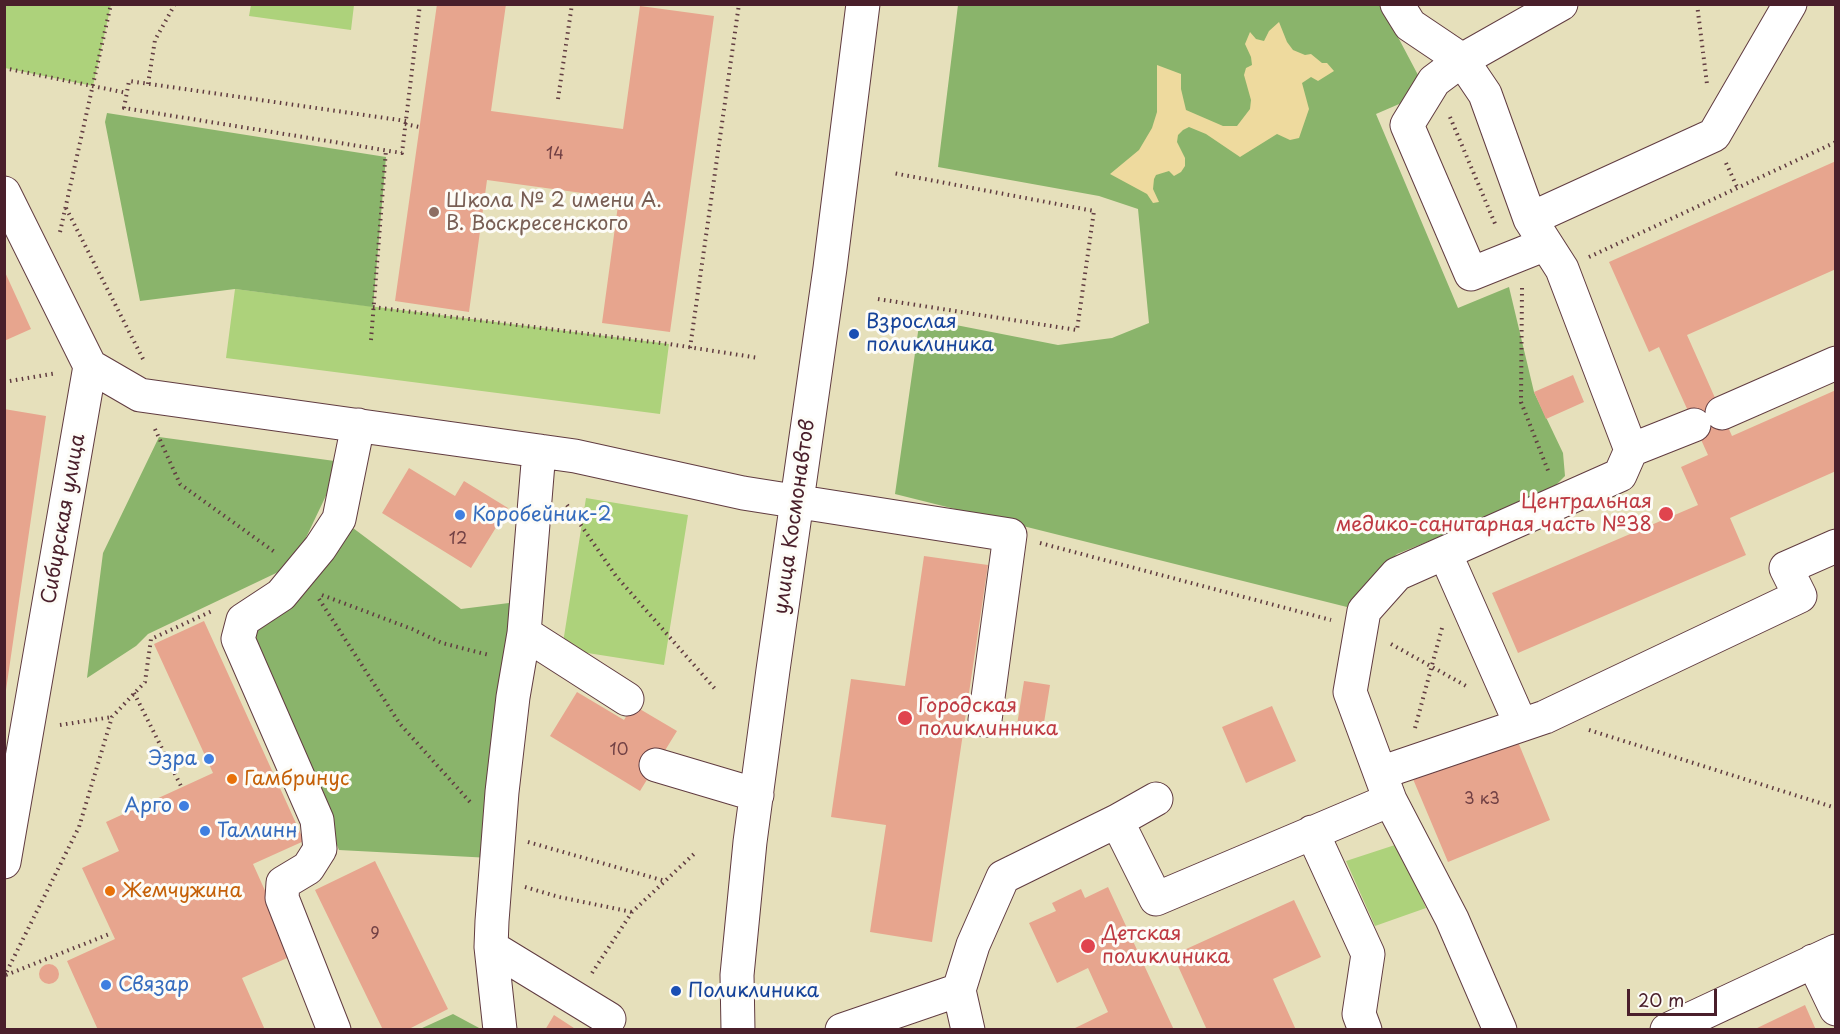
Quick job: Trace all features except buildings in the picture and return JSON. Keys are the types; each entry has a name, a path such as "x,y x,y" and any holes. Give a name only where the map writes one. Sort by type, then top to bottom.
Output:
{"street":[{"name":"улица Космонавтов","path":"738,1029 737,975 757,795 863,4"},
{"path":"1397,4 1410,25 1462,60 1485,94 1632,450"},
{"path":"1561,4 1462,60 1434,81 1407,125 1471,274 1546,244 1714,135 1790,4"},
{"path":"4,193 90,366 152,397 575,456 743,493 1010,535 985,720"},
{"path":"1500,1029 1452,919 1385,787 1350,692 1364,611 1397,574 1620,475 1632,450 1836,363"},
{"name":"Сибирская улица","path":"4,862 90,366"},
{"path":"334,1029 282,898 283,883 308,868 320,849 317,820 238,639 243,620 281,595 339,519 358,425"},
{"path":"500,1029 491,947 499,834 513,697 521,648 539,451"},
{"path":"1117,821 1156,899 1312,832 1385,787 1533,721 1800,596 1786,568 1836,546"},
{"path":"1445,553 1533,721"},
{"path":"521,648 627,699"},
{"path":"656,765 757,795"},
{"path":"968,1029 958,990 973,945 1003,877 1117,821 1156,799"},
{"path":"1312,832 1368,954 1359,1014 1365,1029"},
{"path":"491,947 609,1019"},
{"path":"1667,1029 1824,956 1836,1009"},
{"path":"842,1029 958,990"}],"path":[{"path":"107,4 110,13"},
{"path":"41,265 58,241 111,4"},
{"path":"148,84 155,40 175,4"},
{"path":"419,127 405,123 129,81 124,108 402,153 405,123 420,4"},
{"path":"558,99 572,4"},
{"path":"690,348 739,4"},
{"path":"4,68 127,93"},
{"path":"1546,244 1836,142"},
{"path":"371,340 386,150"},
{"path":"878,299 1077,330 1094,212 893,173"},
{"path":"65,208 152,397 180,484 301,571"},
{"path":"373,307 759,358"},
{"path":"4,382 90,366"},
{"path":"564,498 574,517 615,576 716,690"},
{"path":"1010,535 1361,628"},
{"path":"521,648 442,643 412,629 315,593 400,724 499,834 665,881"},
{"path":"5,976 79,827 112,717 145,682 151,639 221,607"},
{"path":"1414,735 1444,622"},
{"path":"1414,657 1459,682"},
{"path":"134,693 182,788"},
{"path":"27,730 112,717"},
{"path":"1533,721 1836,808"},
{"path":"575,999 632,912 695,853"},
{"path":"496,878 559,897 632,912"},
{"path":"5,976 112,933"}],"green space":[{"path":"251,4 354,5 351,30 249,16"},
{"path":"4,5 111,5 93,86 5,68"},
{"path":"958,5 1381,5 1427,92 1376,114 1458,308 1509,287 1534,392 1563,453 1565,476 1548,493 1397,554 1347,607 895,494 920,318 1058,345 1112,338 1149,323 1138,209 1099,196 938,167"},
{"path":"107,113 386,157 373,307 235,289 140,301 105,122"},
{"path":"235,289 669,344 660,414 226,358"},
{"path":"159,437 342,462 293,565 148,634 136,646 87,678 103,553"},
{"path":"586,498 688,515 664,665 562,649"},
{"path":"353,528 461,609 517,602 491,858 339,850 248,631 306,579"},
{"path":"1398,844 1426,908 1375,926 1346,861"},
{"path":"453,1014 481,1029 420,1029"}],"sand":[{"path":"1279,22 1293,50 1305,55 1311,54 1322,63 1327,63 1334,71 1318,81 1311,77 1302,83 1309,109 1299,138 1290,140 1277,134 1240,157 1206,134 1189,127 1178,135 1177,142 1185,158 1185,166 1181,172 1174,176 1169,171 1156,175 1154,179 1153,189 1159,202 1153,203 1147,194 1110,174 1139,150 1152,128 1157,112 1157,65 1181,74 1181,89 1186,110 1223,126 1237,126 1250,109 1251,100 1244,75 1246,68 1252,65 1245,44 1250,32 1256,39 1264,41 1269,31"}],"place":[{"name":"Школа № 2 имени А. В. Воскресенского","path":"434,212"},
{"name":"Взрослая поликлиника","path":"854,334"},
{"name":"Центральная медико-санитарная часть №38","path":"1666,514"},
{"name":"Коробейник-2","path":"460,515"},
{"name":"Городская поликлинника","path":"905,718"},
{"name":"Эзра","path":"209,759"},
{"name":"Гамбринус","path":"232,779"},
{"name":"Арго","path":"184,806"},
{"name":"Таллинн","path":"205,831"},
{"name":"Жемчужина","path":"110,891"},
{"name":"Детская поликлиника","path":"1088,946"},
{"name":"Связар","path":"106,985"},
{"name":"Поликлиника","path":"676,991"}]}
